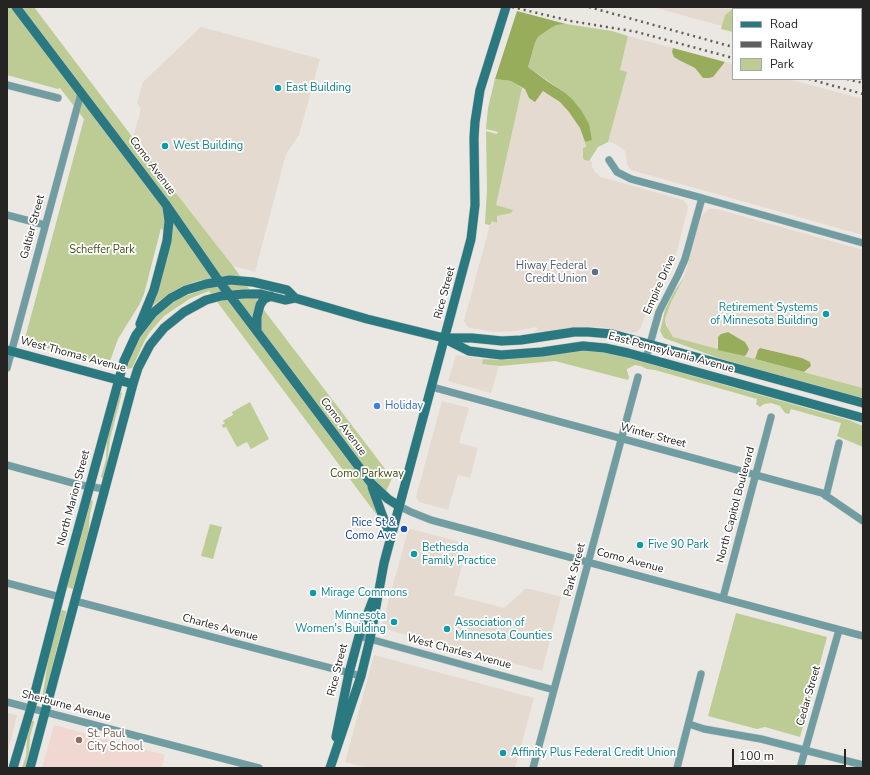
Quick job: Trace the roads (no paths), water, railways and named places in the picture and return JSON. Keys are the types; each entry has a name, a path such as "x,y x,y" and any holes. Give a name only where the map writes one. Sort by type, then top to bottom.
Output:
{"main road":[{"name":"Como Avenue","path":"16,7 167,206 229,295 370,483 388,499 399,506"},
{"name":"Rice Street","path":"330,768 361,676 370,639 380,581 465,264 474,218 476,188 474,138 480,90 506,7"},
{"path":"136,335 154,290 167,241 169,221 167,206"},
{"name":"North Marion Street","path":"13,768 31,708 124,361 136,335 153,313 171,298 197,286 219,281 238,280 287,290 295,298"},
{"path":"30,768 133,384 138,368 147,350 160,332 170,322 198,304 216,297 249,294 270,296 285,300 295,298 367,319 444,338"},
{"path":"256,331 260,305 264,298 270,296"},
{"name":"East Pennsylvania Avenue","path":"444,338 472,338 511,341 574,332 612,334 863,403"},
{"name":"East Pennsylvania Avenue","path":"444,338 469,351 488,354 512,355 583,346 605,348 863,418"},
{"name":"West Thomas Avenue","path":"9,350 133,384"},
{"path":"839,411 863,422"},
{"path":"370,483 382,511 385,526 391,539"},
{"name":"Rice Street","path":"330,768 349,673 359,636 380,581"}],"street":[{"path":"7,84 58,98"},
{"name":"Galtier Street","path":"7,368 9,350 81,93"},
{"path":"609,160 617,172 631,178 863,243"},
{"name":"Empire Drive","path":"646,358 659,312 678,275 684,259 702,198"},
{"path":"7,215 44,225"},
{"name":"Park Street","path":"533,768 638,377"},
{"name":"Winter Street","path":"432,387 822,493 863,521"},
{"name":"North Capitol Boulevard","path":"723,598 771,417"},
{"path":"826,496 839,443"},
{"path":"7,465 90,487 105,489"},
{"name":"Como Avenue","path":"399,506 431,520 863,636"},
{"path":"7,583 60,597"},
{"name":"Charles Avenue","path":"75,601 361,676"},
{"name":"Cedar Street","path":"800,768 839,630"},
{"name":"West Charles Avenue","path":"359,636 554,690"},
{"path":"677,768 701,674"},
{"name":"Sherburne Avenue","path":"7,702 259,768"},
{"path":"688,724 704,729 761,739 805,749 863,765"}],"railway":[{"path":"512,7 571,21 637,32 732,58"},
{"path":"589,7 732,47"},
{"path":"813,80 863,94"},
{"path":"851,80 863,83"}],"place":[{"name":"East Building","path":"278,88"},
{"name":"West Building","path":"165,146"},
{"name":"Hiway Federal Credit Union","path":"595,272"},
{"name":"Retirement Systems of Minnesota Building","path":"826,314"},
{"name":"Holiday","path":"377,406"},
{"name":"Rice St & Como Ave","path":"404,529"},
{"name":"Five 90 Park","path":"640,545"},
{"name":"Bethesda Family Practice","path":"414,554"},
{"name":"Mirage Commons","path":"313,593"},
{"name":"Minnesota Women's Building","path":"394,622"},
{"name":"Association of Minnesota Counties","path":"447,629"},
{"name":"St. Paul City School","path":"79,740"},
{"name":"Affinity Plus Federal Credit Union","path":"503,753"}],"park label":[{"name":"Scheffer Park","path":"102,250"},
{"name":"Como Parkway","path":"367,474"}]}
